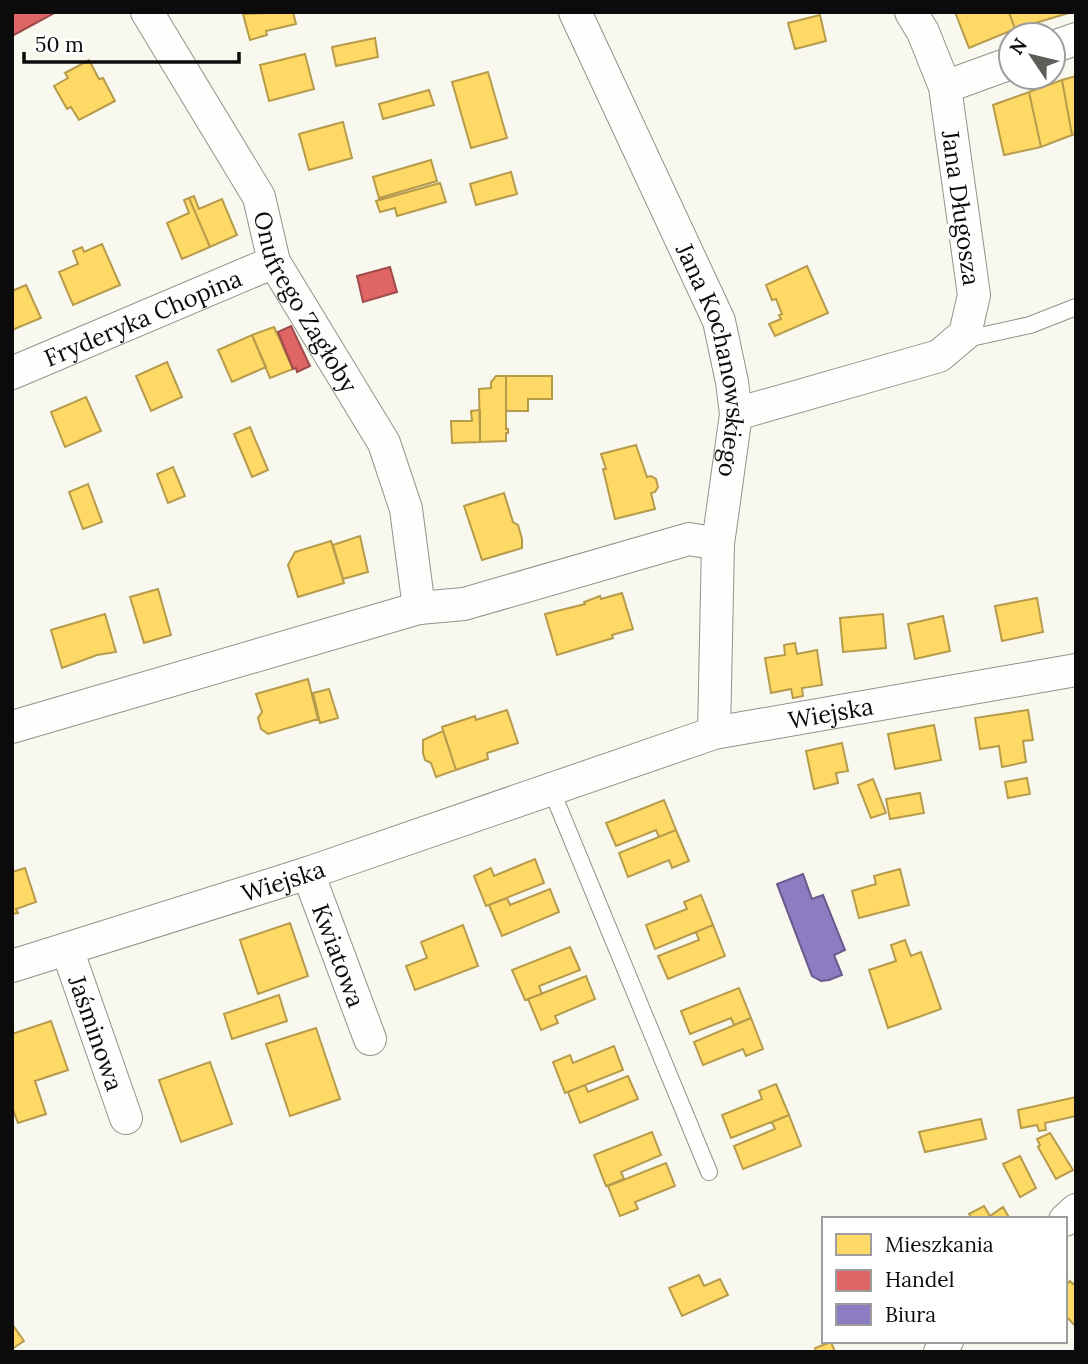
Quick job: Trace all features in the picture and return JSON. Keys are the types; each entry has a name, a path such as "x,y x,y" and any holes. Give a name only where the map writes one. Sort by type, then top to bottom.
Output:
{"street":[{"name":"Onufrego Zagłoby","path":"147,12 259,197 274,262 384,443 406,509 419,608"},
{"name":"Jana Kochanowskiego","path":"575,12 719,321 736,414 719,544 714,733"},
{"name":"Jana Długosza","path":"911,12 923,32 945,87 974,295 965,334 957,341"},
{"path":"945,87 997,68"},
{"name":"Fryderyka Chopina","path":"12,373 274,262"},
{"path":"736,414 939,356 957,341"},
{"path":"12,727 419,608 464,604 689,539 719,544"},
{"name":"Wiejska","path":"12,966 309,873 714,733 1076,670"},
{"name":"Kwiatowa","path":"309,873 370,1039"},
{"name":"Jaśminowa","path":"66,949 126,1118"}],"lane":[{"path":"957,341 1030,325 1076,307"},
{"path":"551,789 709,1172"}],"building: Mieszkania":[{"path":"293,12 296,24 266,31 267,35 250,40 243,14"},
{"path":"955,12 1009,12 1012,21 997,21 997,36 969,48"},
{"path":"1009,12 1069,12 1042,21 1012,21"},
{"path":"820,15 826,41 795,49 788,23"},
{"path":"375,38 378,57 336,66 332,47"},
{"path":"305,54 314,89 269,101 260,65"},
{"path":"89,60 99,79 103,78 115,101 79,120 71,107 67,109 54,86 68,78 65,73"},
{"path":"488,72 507,138 471,148 452,82"},
{"path":"1076,76 1076,134 1072,135 1064,91 1067,91 1067,79"},
{"path":"429,90 434,105 383,119 379,104"},
{"path":"1064,91 1072,135 1041,147 1029,92"},
{"path":"1029,92 1041,147 1004,155 993,105"},
{"path":"343,122 352,158 309,170 299,134"},
{"path":"431,160 437,181 379,198 373,177"},
{"path":"511,172 517,194 476,205 470,184"},
{"path":"440,183 446,202 397,216 395,208 380,212 376,201"},
{"path":"194,196 199,209 222,199 237,235 210,247 189,198"},
{"path":"189,198 210,247 182,259 167,223 189,213 184,200"},
{"path":"102,244 120,285 73,305 59,272 78,264 73,251 82,247 84,252"},
{"path":"807,266 828,313 775,336 769,324 781,319 779,315 782,314 766,285"},
{"path":"26,285 41,318 12,330 12,291"},
{"path":"274,327 293,369 270,378 252,335"},
{"path":"252,335 266,367 232,382 218,350"},
{"path":"167,362 182,397 151,411 136,376"},
{"path":"496,376 506,376 508,433 506,441 480,442 479,389 491,388 491,382"},
{"path":"506,376 552,376 552,399 528,399 528,411 506,411"},
{"path":"86,397 101,431 65,447 51,412"},
{"path":"480,410 480,442 452,443 451,421 472,421 471,411"},
{"path":"250,427 268,470 252,477 234,434"},
{"path":"636,445 647,477 656,479 658,487 651,493 655,509 615,519 601,454"},
{"path":"173,467 185,496 168,503 157,474"},
{"path":"88,484 102,522 83,529 69,492"},
{"path":"504,493 513,522 518,525 522,548 482,560 464,506"},
{"path":"360,536 368,572 343,579 333,545"},
{"path":"331,541 344,583 298,597 288,565 295,552"},
{"path":"158,589 171,635 144,643 130,597"},
{"path":"622,593 633,629 557,655 545,614 585,604 584,602 600,596 601,599"},
{"path":"1037,598 1043,632 1002,641 995,606"},
{"path":"105,614 116,652 97,655 62,668 51,630"},
{"path":"883,614 886,648 843,652 840,618"},
{"path":"943,616 950,651 915,659 908,624"},
{"path":"795,643 797,654 817,650 822,685 802,688 803,696 793,698 791,689 771,693 765,658 785,655 784,645"},
{"path":"308,679 318,719 268,734 261,729 258,718 262,712 256,694"},
{"path":"329,689 338,718 320,723 313,693"},
{"path":"507,710 518,743 487,753 488,759 456,770 442,727 475,716 476,720"},
{"path":"1028,710 1033,740 1023,741 1026,762 1002,767 999,746 980,749 975,718"},
{"path":"934,725 941,760 895,769 888,734"},
{"path":"443,731 456,770 436,777 431,763 425,760 423,740"},
{"path":"842,743 848,771 836,773 838,783 814,789 806,751"},
{"path":"1027,778 1030,794 1008,798 1005,782"},
{"path":"873,779 886,813 871,818 858,785"},
{"path":"920,793 924,813 890,819 886,799"},
{"path":"664,800 676,830 659,837 656,830 616,846 606,823"},
{"path":"676,830 689,861 672,868 669,860 628,877 619,853"},
{"path":"535,859 544,883 486,906 474,876 491,868 494,876"},
{"path":"25,868 36,902 16,909 18,913 12,914 12,872"},
{"path":"900,869 909,905 859,918 852,891 876,884 874,876"},
{"path":"550,889 559,912 502,936 489,905 507,898 510,905"},
{"path":"701,895 713,925 655,949 646,925 687,909 684,902"},
{"path":"290,923 308,976 258,994 240,940"},
{"path":"463,925 478,966 415,990 406,966 427,958 421,942"},
{"path":"713,925 725,956 668,979 658,956 699,940 696,932"},
{"path":"905,940 911,956 921,952 941,1009 888,1028 869,970 896,961 891,945"},
{"path":"570,947 580,970 539,986 542,994 525,1000 512,970"},
{"path":"586,976 595,999 555,1016 558,1023 541,1030 528,999"},
{"path":"739,988 751,1018 734,1025 731,1018 690,1034 681,1011"},
{"path":"279,995 287,1021 232,1039 224,1014"},
{"path":"751,1018 763,1049 746,1056 743,1049 703,1065 694,1042"},
{"path":"51,1021 68,1070 35,1081 46,1114 18,1123 12,1107 12,1034"},
{"path":"316,1028 340,1099 290,1116 266,1044"},
{"path":"614,1046 623,1070 565,1093 553,1062 570,1055 573,1063"},
{"path":"210,1062 232,1124 181,1142 159,1080"},
{"path":"628,1076 638,1099 580,1123 568,1092 585,1085 588,1092"},
{"path":"776,1084 789,1115 731,1138 722,1115 762,1099 759,1091"},
{"path":"1076,1097 1076,1116 1045,1123 1046,1130 1039,1131 1037,1125 1021,1128 1018,1110"},
{"path":"789,1115 801,1146 743,1169 734,1146 775,1129 772,1122"},
{"path":"981,1119 986,1139 925,1152 919,1132"},
{"path":"652,1132 661,1155 621,1172 624,1179 606,1186 594,1155"},
{"path":"1050,1133 1073,1170 1056,1179 1038,1147 1040,1145 1037,1139"},
{"path":"1020,1156 1036,1188 1020,1197 1003,1164"},
{"path":"666,1163 675,1186 635,1202 638,1209 620,1216 608,1186"},
{"path":"984,1206 990,1216 1003,1207 1009,1217 971,1217 969,1214"},
{"path":"699,1275 704,1286 720,1279 728,1295 682,1316 669,1288"},
{"path":"1070,1281 1076,1283 1076,1327 1067,1317 1067,1284"},
{"path":"12,1324 24,1341 12,1349"},
{"path":"831,1343 835,1352 816,1352 815,1348"}],"building: Handel":[{"path":"12,12 56,12 12,36"},
{"path":"390,267 397,292 363,302 357,276"},
{"path":"291,326 310,366 297,372 296,368 293,369 278,332"}],"building: Biura":[{"path":"803,874 812,899 823,895 845,950 834,955 842,975 829,980 821,981 812,976 777,884"}]}
